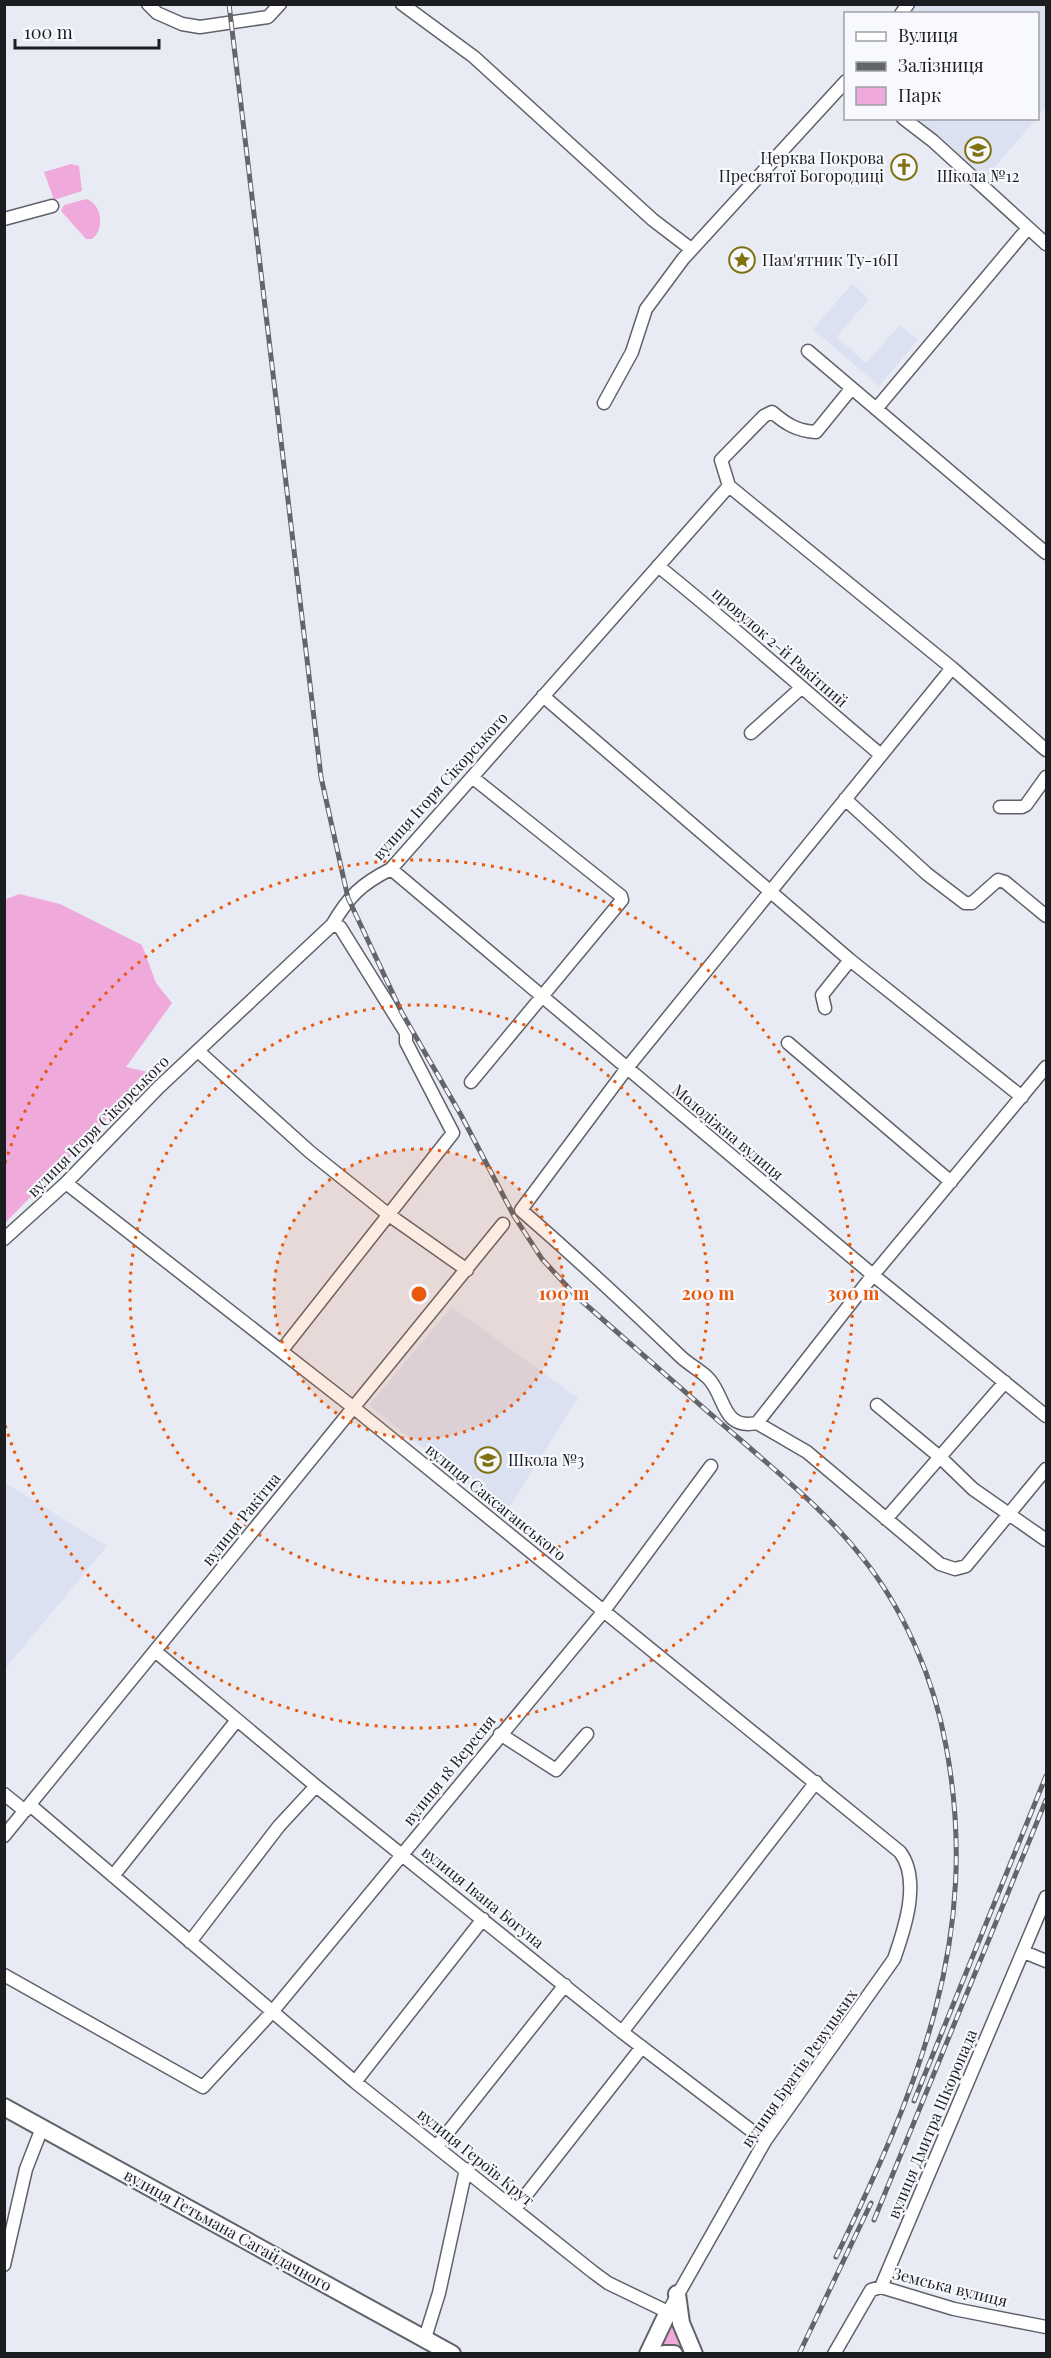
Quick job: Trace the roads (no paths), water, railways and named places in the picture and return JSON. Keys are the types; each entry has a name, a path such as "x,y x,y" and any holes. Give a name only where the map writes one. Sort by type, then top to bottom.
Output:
{"main road":[{"name":"вулиця Гетьмана Сагайдачного","path":"4,2107 452,2354"},
{"path":"677,2294 681,2323 694,2354"},
{"path":"648,2354 668,2312"},
{"path":"664,2354 674,2354"}],"street":[{"path":"148,4 157,13 182,24 200,27 268,17 280,4"},
{"path":"402,4 474,57 653,220 691,249"},
{"path":"604,403 632,352 646,309 691,249 844,83"},
{"path":"906,120 933,141 1047,244"},
{"path":"4,219 52,206"},
{"path":"876,410 1028,228"},
{"path":"808,351 1047,553"},
{"path":"851,389 816,432 803,431 787,425 772,412 764,416 721,460 729,486 952,668 1047,750"},
{"name":"вулиця Ігоря Сікорського","path":"4,1239 66,1183 159,1087 332,925 348,898 369,880 391,869 729,486"},
{"name":"провулок 2-й Ракітний","path":"658,567 719,615 801,689 881,755"},
{"path":"952,668 627,1068 521,1210 600,1280 687,1363 710,1379 721,1404 735,1421 746,1425 757,1423 807,1452 940,1564 955,1569 966,1566 1047,1470"},
{"path":"751,733 801,689"},
{"path":"543,696 850,960 1022,1097"},
{"path":"471,1082 622,900 621,896 472,777"},
{"path":"1000,807 1026,805 1047,777"},
{"path":"845,799 927,874 965,903 972,903 998,880 1005,882 1047,916"},
{"name":"Молодіжна вулиця","path":"391,869 873,1275 1047,1416"},
{"path":"282,1350 453,1133 406,1042 406,1033 340,927 332,925"},
{"path":"825,1008 818,996 850,960"},
{"path":"788,1043 951,1182"},
{"path":"198,1051 310,1152 388,1215 467,1270"},
{"path":"757,1423 873,1275 1047,1067"},
{"name":"вулиця Саксаганського","path":"66,1183 282,1350 900,1852"},
{"name":"вулиця Ракітна","path":"4,1836 503,1224"},
{"path":"885,1519 941,1458 1005,1382"},
{"path":"877,1405 941,1458 973,1489 1007,1515 1047,1540"},
{"name":"вулиця 18 Вересня","path":"4,1975 203,2087 272,2012 603,1612 711,1466"},
{"name":"вулиця Івана Богуна","path":"155,1651 316,1785 622,2032 765,2141"},
{"path":"113,1876 237,1720"},
{"path":"500,1734 556,1770 586,1734"},
{"path":"622,2032 816,1782"},
{"path":"190,1942 279,1826 316,1785"},
{"name":"вулиця Героїв Крут","path":"4,1794 28,1808 113,1876 355,2082 609,2283 668,2312"},
{"name":"вулиця Братів Ревуцьких","path":"668,2312 765,2141 894,1959 903,1933 911,1877 908,1863 900,1852"},
{"name":"вулиця Дмитра Шкоропада","path":"834,2354 871,2290 881,2287 1047,1897"},
{"path":"355,2082 483,1919"},
{"path":"1023,1952 1047,1961"},
{"path":"437,2146 565,1985"},
{"path":"515,2209 642,2047"},
{"path":"5,2258 26,2169 42,2128"},
{"path":"425,2338 439,2293 466,2169"},
{"name":"Земська вулиця","path":"881,2287 954,2309 1047,2327"}],"railway":[{"path":"229,4 321,777 348,898 402,1013 461,1115 514,1216 542,1259 576,1296 789,1483 848,1540 877,1577 904,1622 925,1670 941,1721 955,1816 956,1883 949,1947 935,2010 916,2071 893,2133 836,2257"},
{"path":"914,2101 1046,1776"},
{"path":"874,2220 1046,1800"},
{"path":"799,2354 871,2203"}],"place":[{"name":"Школа №12","path":"978,150"},
{"name":"Церква Покрова Пресвятої Богородиці","path":"904,167"},
{"name":"Пам'ятник Ту-16П","path":"742,260"},
{"name":"Школа №3","path":"488,1460"}]}
